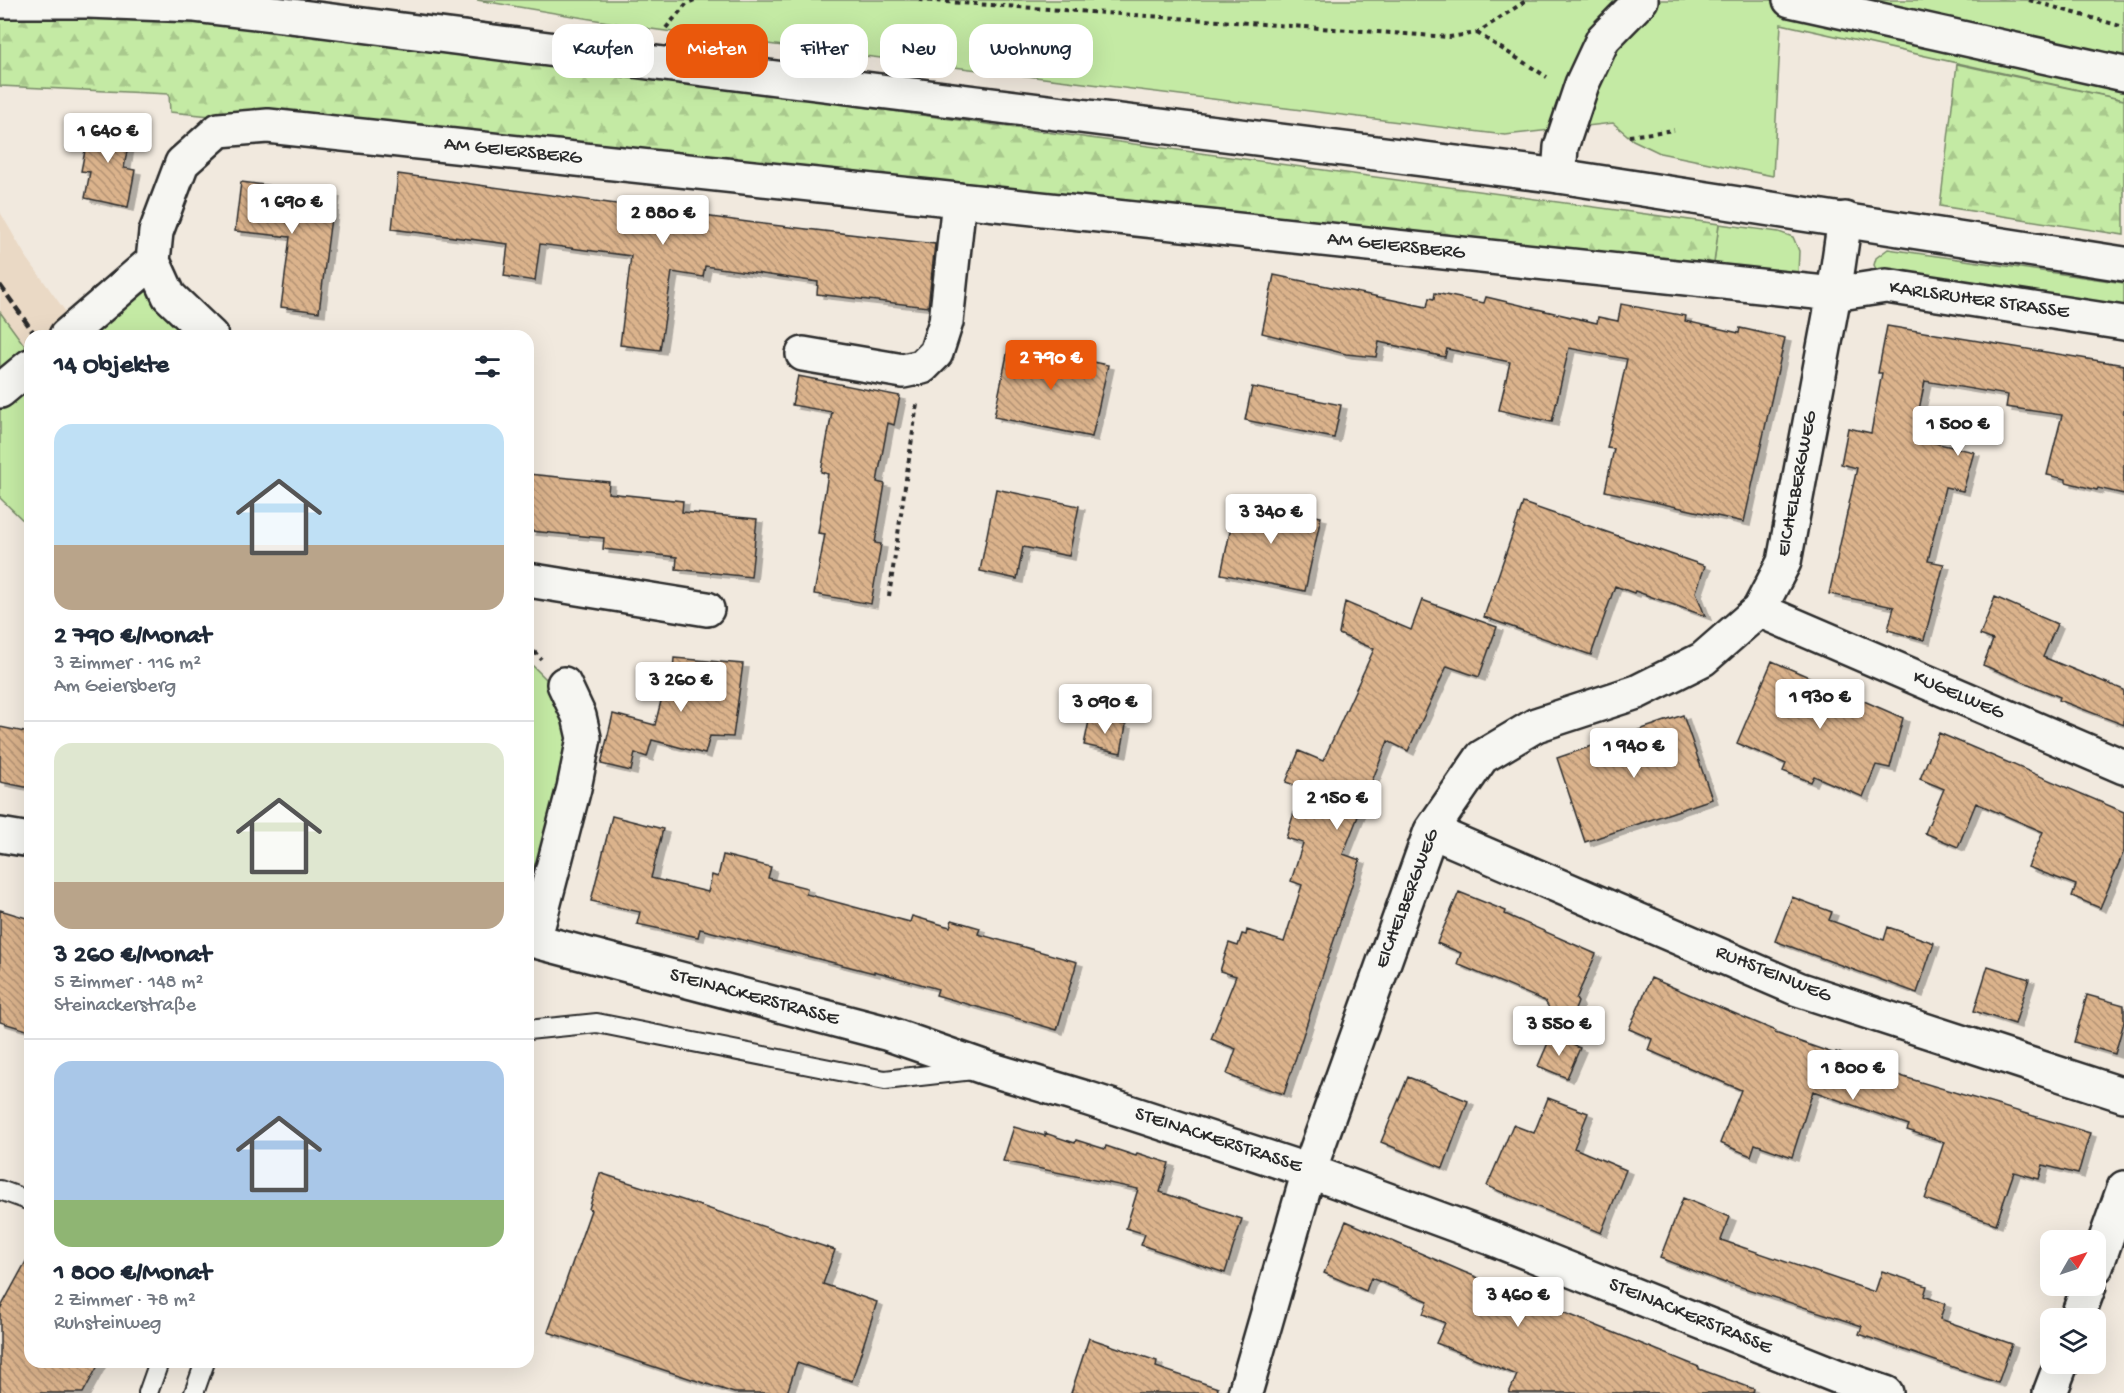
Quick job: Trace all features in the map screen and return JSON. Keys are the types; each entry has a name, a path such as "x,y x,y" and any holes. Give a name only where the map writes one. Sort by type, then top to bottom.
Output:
{"street":[{"path":"1559,176 1561,147 1582,84 1603,39 1641,0"},
{"path":"1790,0 2124,74"},
{"path":"0,1 195,5 285,15 1559,176 2124,264"},
{"name":"AM GEIERSBERG","path":"153,261 156,232 182,163 219,130 268,126 1834,294"},
{"path":"803,354 903,371 922,367 936,353 946,322 959,200"},
{"name":"EICHELBERGWEG","path":"1245,1393 1309,1171 1431,831 1482,757 1536,725 1637,692 1703,659 1760,610 1784,562 1834,294 1845,219"},
{"path":"73,330 153,261 169,296 205,330"},
{"name":"KARLSRUHER STRASSE","path":"1834,294 1886,286 2124,323"},
{"path":"0,391 24,371"},
{"path":"534,581 707,609"},
{"name":"KUGELWEG","path":"1760,610 2124,767"},
{"name":"STEINACKERSTRASSE","path":"534,929 573,788 584,738 579,716 564,684"},
{"name":"RUHSTEINWEG","path":"1431,831 1798,988 2124,1095"},
{"path":"0,835 24,839"},
{"name":"STEINACKERSTRASSE","path":"534,941 886,1033 986,1068 1309,1171 1491,1238 1839,1377 1886,1393"},
{"path":"2106,1239 2124,1188"},
{"path":"2050,1393 2057,1374"}],"lane":[{"path":"534,1029 597,1023 885,1080 986,1068"},
{"path":"0,1190 24,1199"},
{"path":"148,1393 157,1368"},
{"path":"194,1393 203,1368"}],"path":[{"path":"919,0 1449,37 1477,33 1527,0"},
{"path":"2029,0 2124,27"},
{"path":"1477,33 1550,79"},
{"path":"1629,136 1674,130"},
{"path":"889,596 922,367"}],"shaded area":[{"path":"0,212 25,255 79,330 24,330 24,346 0,312"}],"green space":[{"path":"477,0 2124,0 2124,100 1781,24 1773,176 1660,153 1633,140 1613,123 1505,135 1043,78 1093,78 1093,24 969,24 969,69 957,67 957,24 880,24 880,58 868,56 868,24 780,24 780,46 768,44 768,24 666,24 666,31 654,29 654,24 620,24"},
{"path":"0,14 275,21 552,63 552,78 651,78 1719,224 1714,263 170,112 169,94 0,86"},
{"path":"1957,64 2124,100 2124,235 1940,206"},
{"path":"1719,224 1779,232 1793,237 1799,251 1798,275 1714,263"},
{"path":"1888,249 2124,283 2124,315 1879,275 1874,265 1876,258"},
{"path":"147,291 188,330 95,330"},
{"path":"0,312 24,345 24,358 0,377"},
{"path":"24,387 24,521 0,498 0,407"},
{"path":"534,667 558,691 570,733 534,878"}],"building":[{"path":"91,120 131,128 124,168 135,170 128,207 85,198 90,172 81,171"},
{"path":"398,174 755,223 935,244 928,307 817,294 818,282 705,266 703,277 672,272 660,350 620,345 631,256 540,244 535,281 504,276 508,244 392,229"},
{"path":"241,182 334,194 319,312 281,307 290,237 235,231"},
{"path":"1274,275 1427,307 1429,298 1434,299 1435,293 1484,303 1486,297 1597,323 1598,317 1618,321 1621,304 1686,316 1685,321 1739,333 1740,328 1785,338 1744,522 1605,491 1614,449 1607,448 1627,359 1569,348 1552,422 1499,410 1510,362 1447,349 1445,357 1379,342 1376,357 1346,354 1262,333"},
{"path":"1887,326 2124,365 2124,494 2098,488 2097,490 2047,475 2062,415 2006,407 2008,395 1925,381 1913,438 1974,452 1963,491 1945,487 1928,561 1944,564 1924,640 1888,630 1894,607 1829,594 1857,468 1841,464 1848,428 1871,433 1882,373 1878,373"},
{"path":"1009,345 1108,365 1092,437 994,417"},
{"path":"798,376 900,396 894,425 888,423 877,482 885,484 875,543 881,544 871,604 814,594 825,534 818,533 828,474 821,472 832,412 792,405"},
{"path":"1252,387 1341,405 1334,438 1245,420"},
{"path":"534,475 609,482 608,493 683,501 682,512 757,519 751,577 676,569 677,557 603,549 604,538 534,531"},
{"path":"996,489 1079,506 1069,556 1023,547 1017,579 980,571"},
{"path":"1237,499 1321,517 1305,591 1221,574"},
{"path":"1523,503 1705,566 1696,592 1705,616 1615,586 1591,655 1484,617"},
{"path":"1995,597 2057,624 2043,657 2124,690 2124,725 2059,700 2060,697 1983,665 1993,640 1980,635"},
{"path":"1422,600 1497,627 1479,677 1447,666 1408,751 1388,741 1343,854 1360,860 1284,1094 1240,1080 1227,1074 1236,1049 1211,1039 1236,976 1220,971 1229,943 1238,946 1242,934 1246,935 1247,930 1284,942 1302,885 1291,881 1303,843 1286,838 1302,788 1286,782 1299,751 1323,761 1374,649 1339,634 1345,602 1411,630"},
{"path":"674,658 743,664 733,737 710,736 705,754 652,740 647,757 635,753 631,771 601,764 613,714 655,725 663,693 671,695"},
{"path":"1772,661 1903,718 1890,768 1876,765 1863,797 1814,776 1811,782 1783,771 1786,764 1737,743"},
{"path":"1683,715 1712,799 1585,842 1557,758"},
{"path":"1090,716 1126,725 1121,753 1084,745"},
{"path":"0,727 24,732 24,787 0,782"},
{"path":"1939,733 2124,812 2124,851 2100,908 2072,896 2076,885 2028,867 2043,832 1976,803 1958,847 1925,833 1944,789 1920,779"},
{"path":"612,816 663,829 651,878 708,892 712,875 718,877 723,855 771,867 768,878 807,888 806,894 910,922 912,916 950,927 952,920 980,928 978,934 1077,962 1057,1030 936,995 938,989 874,971 874,973 700,929 698,937 637,924 640,912 591,901"},
{"path":"1459,892 1506,911 1505,914 1596,954 1576,999 1578,1002 1565,1036 1545,1001 1457,964 1461,953 1437,943"},
{"path":"1792,897 1832,912 1829,920 1884,940 1888,927 1934,943 1917,993 1775,941"},
{"path":"0,910 24,917 24,1029 0,1022"},
{"path":"1988,966 2029,979 2015,1024 1974,1011"},
{"path":"1651,978 1776,1031 1775,1033 1835,1054 1836,1052 1875,1066 1874,1068 2090,1133 2078,1174 2043,1165 2039,1179 2014,1172 1996,1224 1925,1199 1944,1142 1907,1130 1909,1125 1813,1091 1792,1157 1755,1144 1751,1156 1720,1143 1741,1090 1648,1050 1652,1039 1629,1029"},
{"path":"2087,995 2124,1005 2124,1022 2115,1054 2074,1042"},
{"path":"1551,1036 1580,1048 1567,1078 1538,1066"},
{"path":"1408,1077 1468,1101 1443,1168 1381,1142"},
{"path":"1548,1098 1588,1113 1574,1148 1626,1170 1601,1233 1487,1186 1513,1125 1534,1133"},
{"path":"1014,1127 1045,1136 1045,1133 1075,1143 1076,1140 1105,1149 1106,1146 1136,1156 1137,1153 1169,1163 1160,1192 1242,1219 1225,1273 1141,1245 1145,1234 1126,1228 1138,1189 1003,1161"},
{"path":"600,1173 835,1250 823,1284 877,1302 852,1381 797,1363 787,1393 734,1393 548,1332 591,1210 589,1209"},
{"path":"1683,1198 1730,1217 1721,1240 1875,1292 1882,1271 1927,1286 1924,1296 1945,1304 1940,1319 2012,1344 1998,1383 1859,1334 1862,1326 1725,1283 1660,1258"},
{"path":"1346,1221 1464,1272 1699,1367 1699,1369 1754,1389 1753,1393 1509,1393 1517,1375 1436,1343 1445,1323 1423,1314 1428,1301 1371,1278 1366,1291 1324,1273"},
{"path":"24,1265 24,1368 97,1368 83,1393 0,1393 0,1309"},
{"path":"1089,1338 1157,1361 1156,1367 1218,1388 1217,1393 1071,1393"}],"railway":[{"path":"0,285 32,330"}]}
